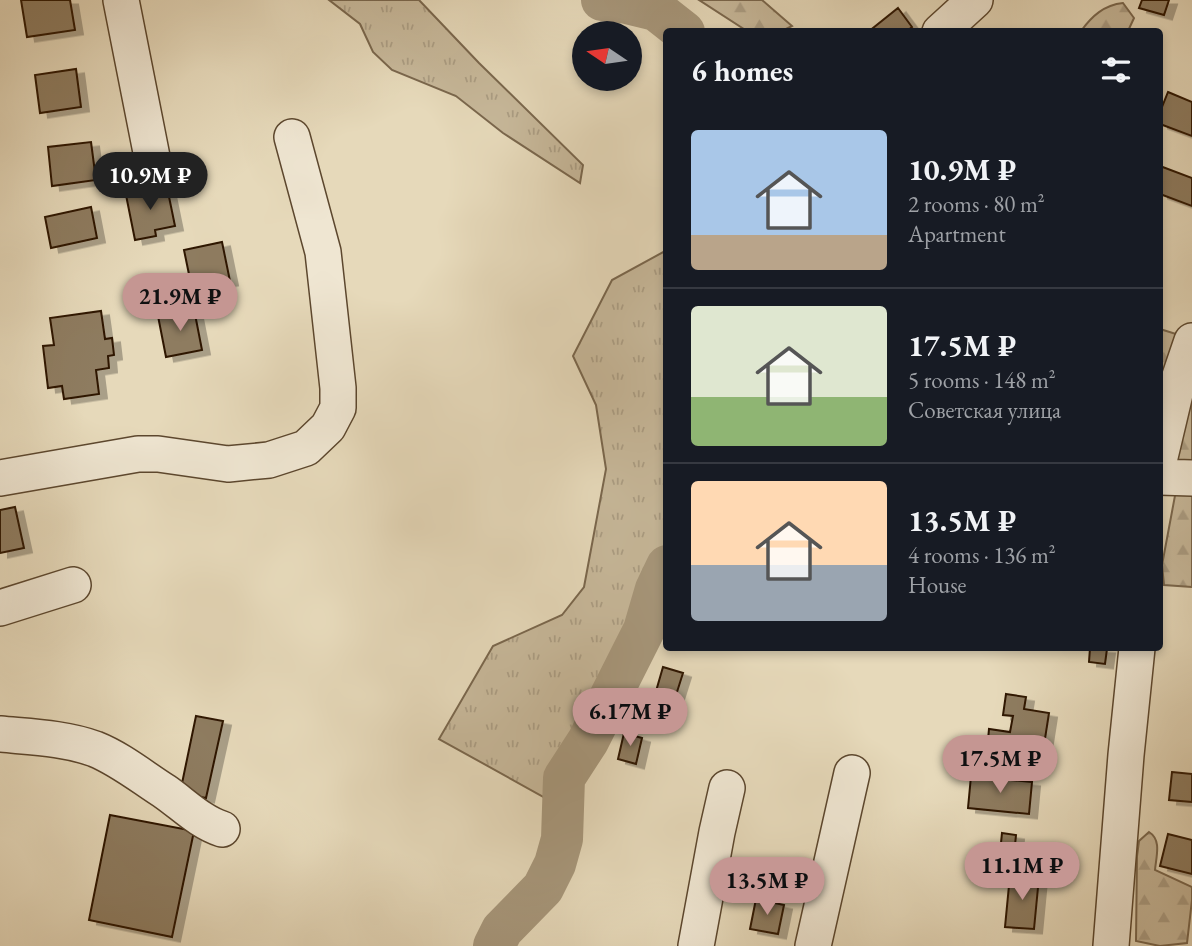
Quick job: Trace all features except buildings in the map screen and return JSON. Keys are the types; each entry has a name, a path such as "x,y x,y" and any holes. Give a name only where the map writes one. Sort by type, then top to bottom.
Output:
{"street":[{"path":"121,0 152,157"},
{"path":"944,28 975,0"},
{"path":"0,478 138,454 158,454 228,464 269,460 306,448 328,427 338,408 338,388 323,252 292,137"},
{"path":"1163,445 1185,361"},
{"path":"1163,477 1192,478"},
{"path":"0,608 73,585"},
{"path":"1111,946 1137,651"},
{"path":"0,734 54,739 93,748 113,758 212,826 222,830"},
{"path":"813,946 852,773"},
{"path":"696,946 727,788"}],"green space":[{"path":"329,0 419,0 583,165 580,183 503,133 456,96 392,70 373,52 360,24"},
{"path":"699,0 762,0 792,26 742,28"},
{"path":"1123,3 1134,18 1129,28 1084,28 1099,12"},
{"path":"663,252 663,608 650,618 597,716 558,805 439,739 493,646 562,615 584,587 606,469 596,405 573,356 612,280"},
{"path":"1163,330 1192,339 1192,587 1164,585 1163,560 1180,469 1163,477"},
{"path":"1149,832 1157,844 1155,870 1192,887 1187,943 1160,946 1136,941 1137,856 1139,841"}],"waterway":[{"path":"602,0 656,10 679,28"},
{"path":"494,946 502,930 543,888 555,864 562,839 564,778 588,741 644,630 663,574"}]}
